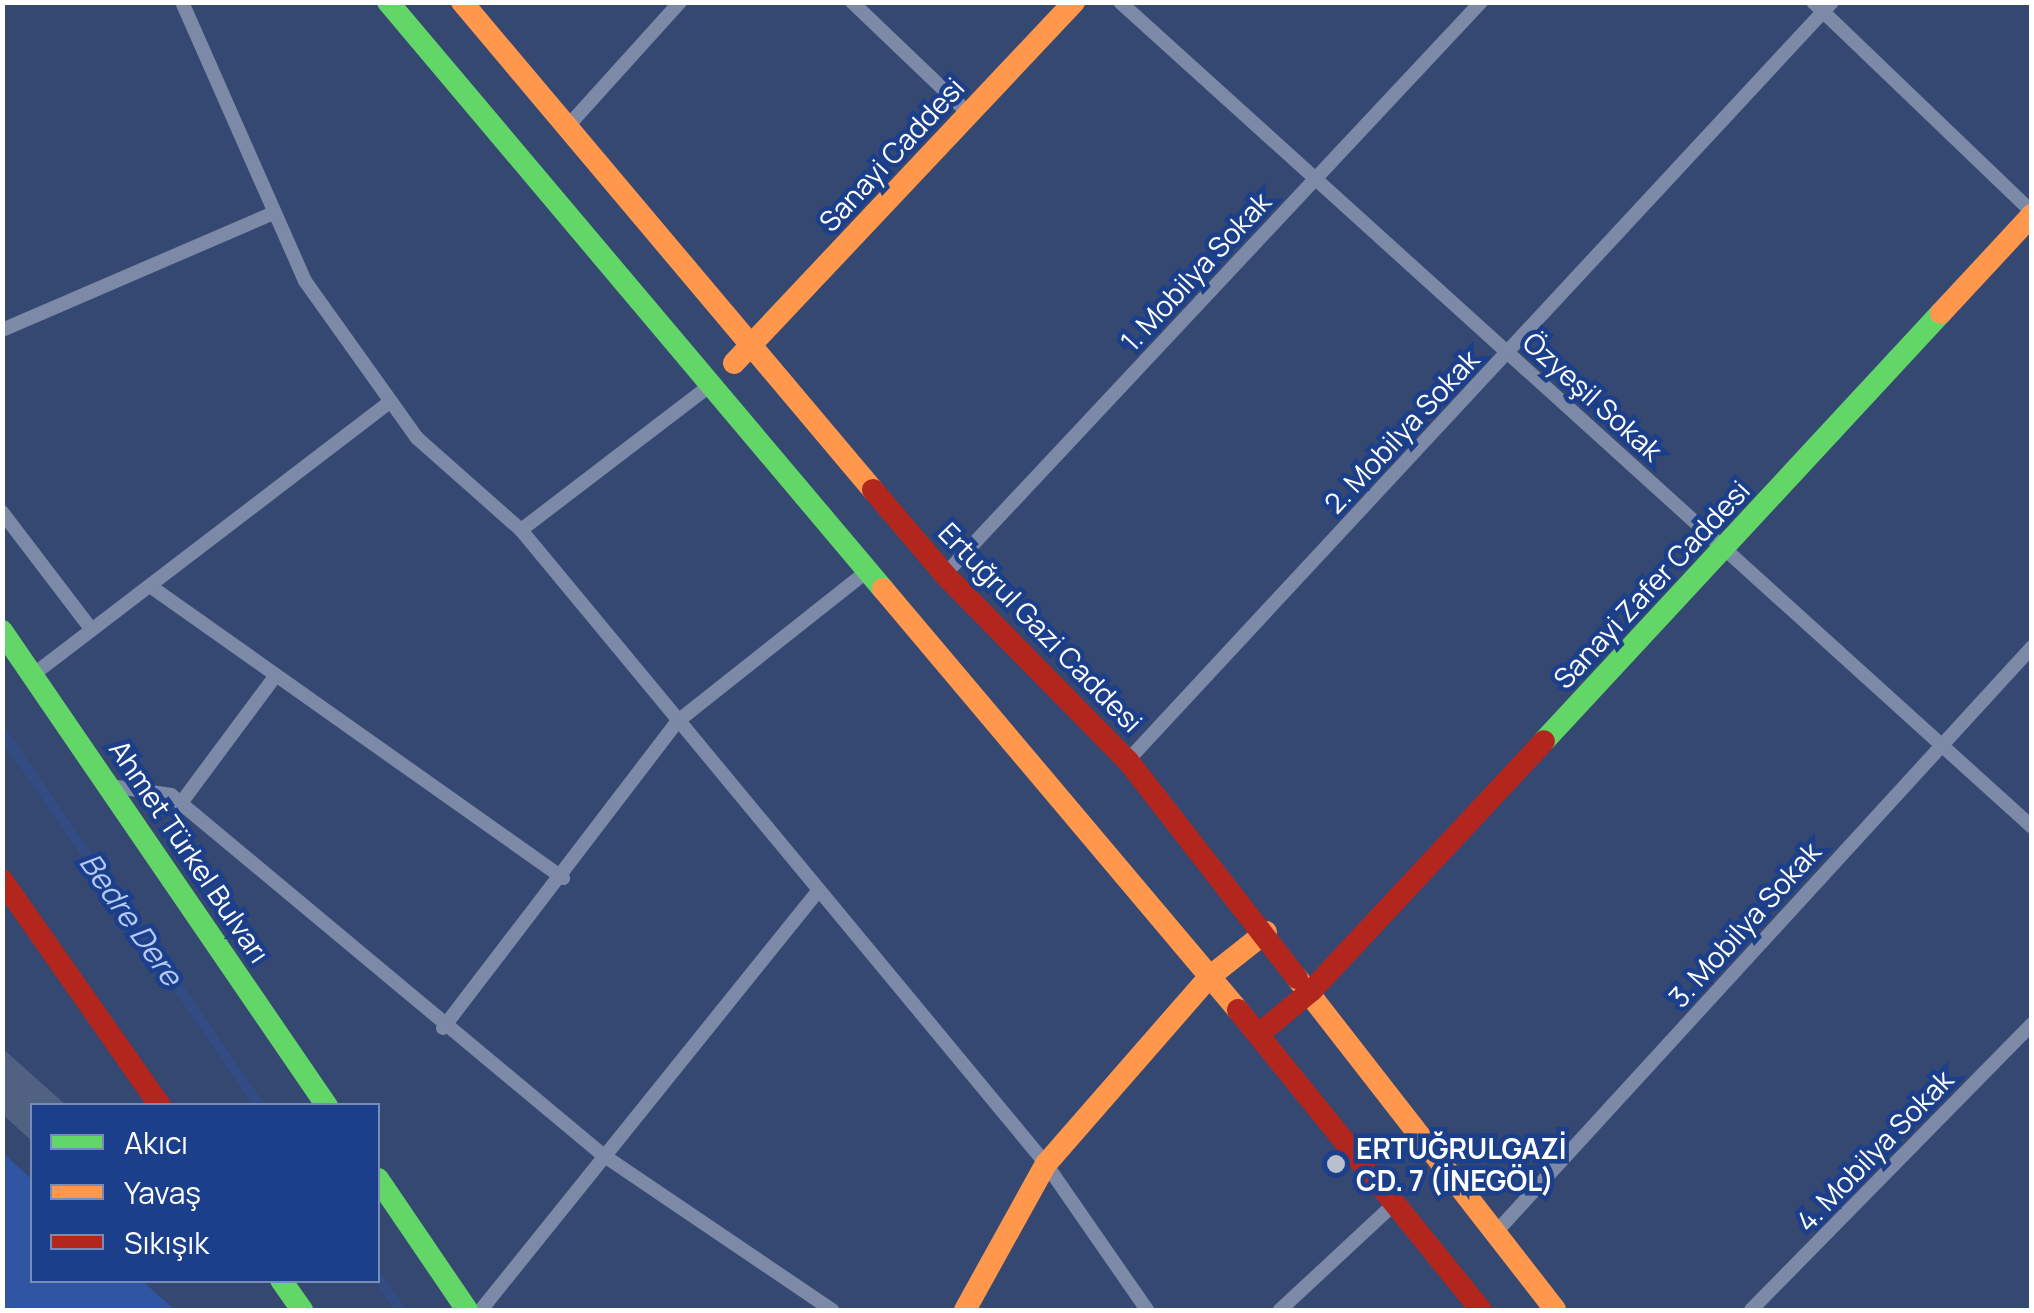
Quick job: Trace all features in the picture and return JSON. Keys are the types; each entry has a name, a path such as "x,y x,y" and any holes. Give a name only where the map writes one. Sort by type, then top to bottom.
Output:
{"main road":[{"path":"388,2 1259,1034 1481,1310"},
{"name":"Ertuğrul Gazi Caddesi","path":"462,2 564,130 945,574 1128,760 1312,990 1555,1310"},
{"name":"Sanayi Caddesi","path":"710,385 752,346 1074,2"},
{"name":"Sanayi Zafer Caddesi","path":"1259,1034 1312,990 1725,550 2032,213"},
{"name":"Ahmet Türkel Bulvarı","path":"2,631 325,1103"},
{"path":"2,880 158,1103"},
{"path":"964,1310 1046,1164 1208,978 1266,932"},
{"path":"380,1182 467,1310"},
{"path":"284,1283 302,1310"}],"lane":[{"path":"182,2 305,281 417,438 520,530 1046,1164 1147,1310"},
{"path":"564,130 680,2"},
{"path":"852,2 970,114"},
{"name":"Özyeşil Sokak","path":"1120,2 2032,827"},
{"name":"1. Mobilya Sokak","path":"945,574 1481,2"},
{"path":"1823,6 2032,213"},
{"name":"2. Mobilya Sokak","path":"1128,760 1508,353 1823,6"},
{"path":"4,325 274,213"},
{"path":"520,530 710,385"},
{"path":"32,675 391,402"},
{"path":"2,512 92,630"},
{"path":"443,1028 563,878 678,721 867,571"},
{"path":"150,586 563,878"},
{"name":"3. Mobilya Sokak","path":"1494,1234 2032,647"},
{"path":"181,803 276,675"},
{"path":"109,786 171,795 443,1028 602,1154 832,1310"},
{"path":"481,1310 602,1154 818,891"},
{"name":"4. Mobilya Sokak","path":"1751,1310 2032,1024"},
{"path":"1280,1310 1397,1201"}],"shaded area":[{"path":"3,1153 30,1178 30,1283 144,1283 175,1310 3,1310"}],"building":[{"path":"2,1048 64,1103 30,1103 30,1139 2,1114"}],"waterway":[{"name":"Bedre Dere","path":"2,732 258,1103"},
{"name":"Bedre Dere","path":"380,1280 401,1310"}],"traffic: fast":[{"path":"388,2 883,589"},
{"path":"1544,741 1941,313"},
{"path":"2,631 325,1103"},
{"path":"380,1182 467,1310"},
{"path":"283,1283 302,1310"}],"traffic: slow":[{"path":"462,2 873,490"},
{"path":"734,363 1074,2"},
{"path":"1941,313 2032,215"},
{"path":"883,589 1238,1010"},
{"path":"965,1310 1046,1164 1208,978 1266,932"},
{"path":"1297,978 1555,1310"}],"traffic: jam":[{"path":"873,490 945,575 1128,761 1297,978"},
{"path":"1259,1034 1312,990 1544,741"},
{"path":"2,880 158,1103"},
{"path":"1238,1010 1481,1310"}],"place":[{"name":"ERTUĞRULGAZİ CD. 7 (İNEGÖL)","path":"1336,1164"}]}
